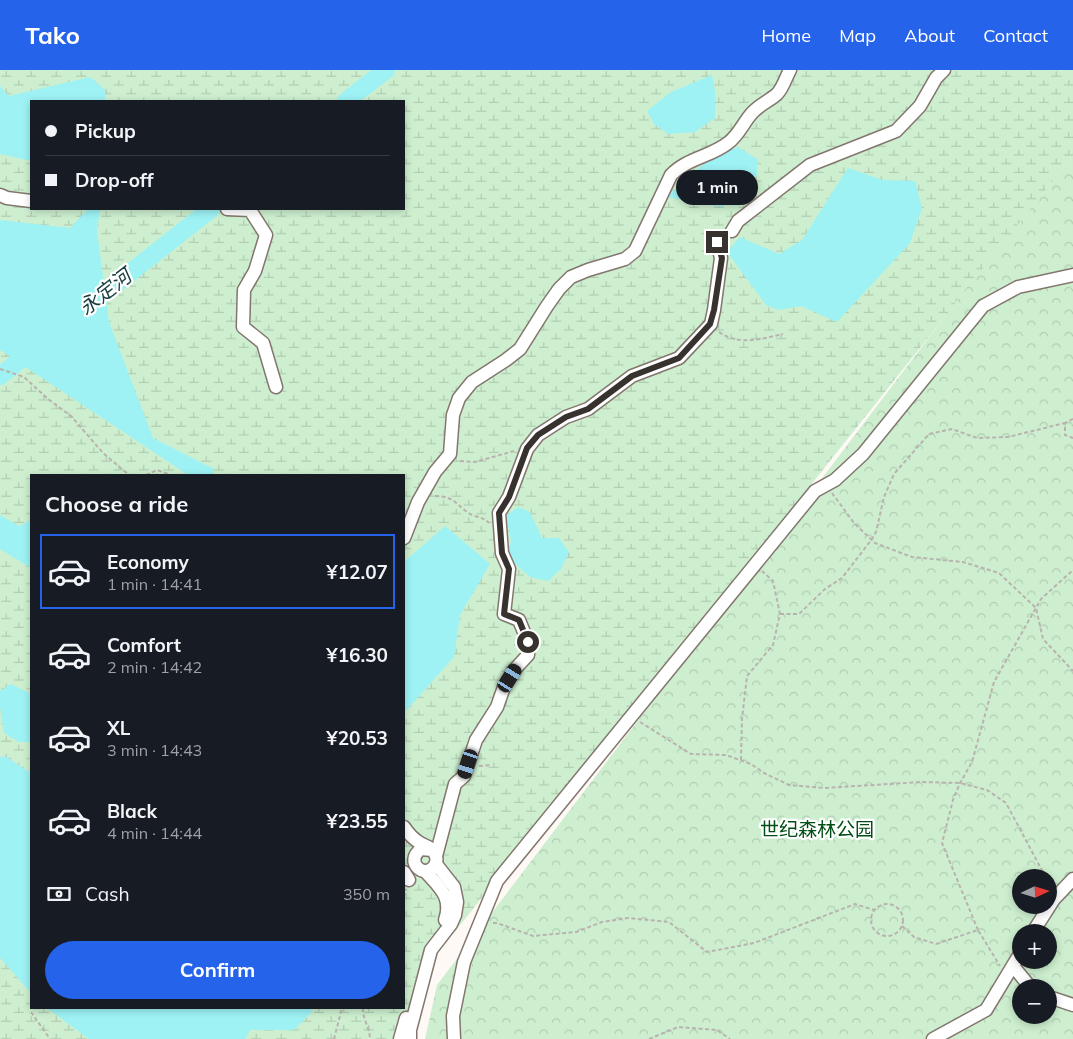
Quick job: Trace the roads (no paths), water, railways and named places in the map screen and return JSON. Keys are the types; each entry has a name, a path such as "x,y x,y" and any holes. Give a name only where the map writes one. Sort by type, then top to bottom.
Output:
{"street":[{"path":"405,536 420,498 435,472 450,454 453,415 459,398 472,382 520,349 547,306 571,277 625,259 634,251 671,176 678,167 709,154 728,143 741,131 752,113 779,92 790,70"},
{"path":"732,231 738,221 810,165 896,131 920,106 936,78 944,70"},
{"path":"0,195 7,198 30,201"},
{"path":"250,210 266,235 256,271 244,290 243,327 263,343 276,387"},
{"path":"432,860 455,784 464,776 476,740 497,707 504,687 515,669 528,655 528,642 519,620 504,614 509,569 502,553 499,513 509,497 529,446 538,435 566,417 588,409 632,376 679,358 709,325 714,310 722,258 717,242"},
{"path":"454,1039 454,1016 464,962 497,881 815,491 835,480 863,454 983,306 1018,287 1073,274"},
{"path":"400,1039 422,956 430,939 438,932 444,922 449,910 447,899 440,888 428,845 421,844 405,828"},
{"path":"410,1039 410,1030 431,950 451,924 457,902 454,887 432,860"},
{"path":"1039,924 1054,899 1073,879"},
{"path":"933,1039 986,1010 1012,968"},
{"path":"1010,971 1020,979"},
{"path":"1057,1000 1073,1005"}],"water":[{"path":"712,75 715,92 715,118 695,132 668,134 654,124 647,111 671,92"},
{"path":"90,77 105,90 105,100 30,100 30,161 0,154 0,86 9,96"},
{"path":"738,147 758,160 757,175 741,192 722,207 667,197 711,158"},
{"path":"848,168 883,180 915,181 922,208 910,243 837,322 801,306 779,310 766,305 727,252 740,237 779,254 802,240"},
{"path":"87,210 100,210 97,231 109,322 153,438 214,469 214,474 186,474 0,350 0,220 70,228"},
{"path":"518,507 530,512 542,538 559,538 569,552 561,569 548,581 530,577 507,557 511,541 506,516"},
{"path":"0,515 19,526 30,520 30,567 0,549"},
{"path":"445,526 490,564 460,615 454,657 405,712 405,561"},
{"path":"11,684 30,694 30,742 19,742 4,733 0,707 0,691"},
{"path":"5,756 30,772 30,992 0,958 0,757"},
{"path":"48,1009 310,1009 313,1011 294,1030 250,1030 245,1039 89,1039"}],"waterway":[{"name":"永定河","path":"347,100 386,70"},
{"name":"永定河","path":"88,306 210,210"},
{"name":"永定河","path":"0,376 36,347"}],"park label":[{"name":"世纪森林公园","path":"817,829"}]}
